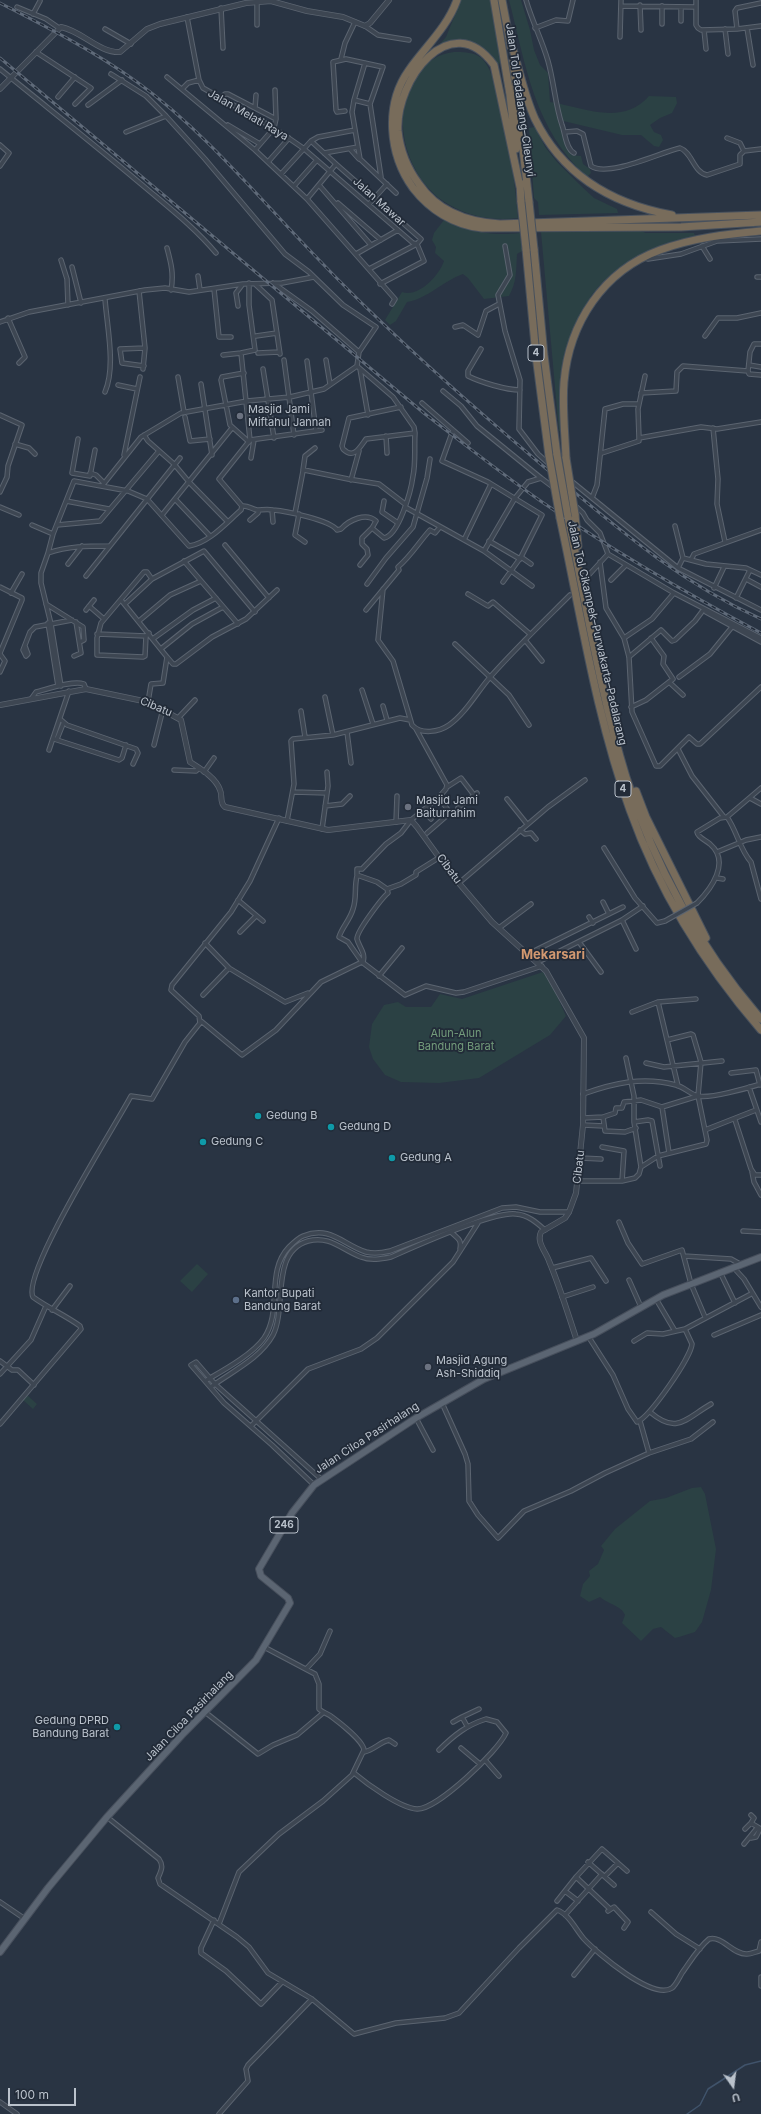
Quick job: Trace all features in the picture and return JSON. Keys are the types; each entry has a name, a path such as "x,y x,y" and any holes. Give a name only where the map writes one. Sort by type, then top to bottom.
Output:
{"highway":[{"path":"457,0 443,28 402,81 395,106 392,127 394,143 404,173 420,197 440,213 470,226 508,229 681,226 761,222"},
{"name":"Jalan Tol Padalarang–Cileunyi","path":"494,0 510,95 520,187 525,202"},
{"name":"Jalan Tol Padalarang–Cileunyi","path":"502,0 511,43 525,202"},
{"path":"511,43 536,120 562,158 586,182 619,201 644,210 680,217"},
{"path":"520,187 494,66 487,56 472,47 456,45 439,48 427,57 412,76 402,100 398,130 401,149 408,168 424,192 434,201 457,216 481,223 500,224 761,215"},
{"name":"Jalan Tol Cikampek–Purwakarta–Padalarang","path":"525,202 530,249 536,356 553,455 560,518 604,724 630,810 663,886 687,930 711,968 761,1030"},
{"path":"571,516 564,412 566,362 581,319 602,289 628,267 660,250 688,242 761,231"},
{"name":"Jalan Tol Cikampek–Purwakarta–Padalarang","path":"553,455 571,516 619,750 633,796 653,849 694,927 761,1019"}],"main road":[{"name":"Jalan Ciloa Pasirhalang","path":"0,1952 24,1919 107,1817 256,1660 290,1603 288,1598 261,1576 259,1569 292,1513 314,1485 416,1418 488,1378 588,1336 656,1299 740,1264 761,1257"}],"street":[{"path":"365,26 370,23 389,0"},
{"path":"526,0 551,72 558,112 569,148 574,153"},
{"path":"535,28 556,20 568,21 573,0"},
{"path":"620,37 621,0"},
{"path":"696,0 696,25 698,28 704,30 737,29 761,26"},
{"path":"33,14 40,1"},
{"path":"17,6 46,19 59,28 72,30 111,52 120,52 147,29 221,8 271,1 307,11 343,17 365,26 378,35 409,40"},
{"path":"257,2 257,25"},
{"path":"737,29 735,11 737,8 761,3"},
{"path":"621,6 640,5 696,7"},
{"path":"640,5 640,30"},
{"path":"662,6 662,24"},
{"path":"681,7 681,21"},
{"path":"221,8 223,48"},
{"name":"Jalan Melati Raya","path":"187,17 199,80 206,92 274,128 303,148 369,204 413,244 417,244"},
{"path":"342,59 345,43 355,22"},
{"path":"0,89 59,28"},
{"path":"105,28 131,44"},
{"path":"747,28 753,65"},
{"path":"725,29 728,54"},
{"path":"704,30 706,48"},
{"path":"36,52 91,88 76,104"},
{"path":"345,111 337,112 336,110 332,63 342,59 383,67 370,104 381,177"},
{"path":"360,160 352,112 365,63"},
{"path":"0,69 114,159 203,237 216,253"},
{"path":"111,74 146,96 166,116 206,158 285,254 309,272 342,305 376,327 359,352 359,368 368,415"},
{"path":"58,97 75,77"},
{"path":"167,77 268,162 307,199 395,300 392,304"},
{"path":"88,105 122,80"},
{"path":"182,89 188,83 199,80"},
{"path":"254,150 274,128 276,119 275,90"},
{"path":"220,99 225,94 228,94 276,119"},
{"path":"255,108 256,95"},
{"path":"354,100 370,104"},
{"path":"126,132 166,116"},
{"path":"222,122 260,144"},
{"path":"281,174 310,141 318,137 355,130"},
{"path":"565,132 577,131 582,134 591,166 601,169 630,165 680,148 684,150 701,173 707,176 740,164 740,154 744,151 761,149"},
{"path":"268,162 289,138"},
{"path":"727,138 740,143 744,151"},
{"name":"Jalan Mawar","path":"310,141 376,198 421,241 417,244"},
{"path":"0,145 9,153 0,166"},
{"path":"324,153 350,150 358,147"},
{"path":"350,150 381,177 396,193"},
{"path":"294,186 317,160"},
{"path":"307,199 336,164"},
{"path":"369,204 387,184"},
{"path":"319,185 372,245"},
{"path":"326,193 381,240"},
{"path":"360,232 365,227"},
{"path":"356,254 398,230"},
{"path":"648,259 681,254 702,246 733,239 761,239"},
{"path":"369,270 417,244 424,261 380,284"},
{"path":"505,246 510,275 499,293 499,304 520,380 518,418 520,432 544,461 678,568 714,588 761,610"},
{"path":"702,246 710,259"},
{"path":"167,248 173,269 171,290"},
{"path":"61,260 67,280 68,305"},
{"path":"72,267 81,303"},
{"path":"198,276 200,290"},
{"path":"0,322 8,318 139,291 171,290 184,292 314,277"},
{"path":"272,283 312,311 359,352"},
{"path":"238,306 236,293 243,284"},
{"path":"223,355 255,350 249,305 249,284"},
{"path":"255,284 272,300 280,353 258,353"},
{"path":"214,289 219,337 231,337"},
{"path":"139,291 145,348 144,367 122,363 120,349 145,348"},
{"path":"105,299 110,367 109,384 105,392"},
{"path":"455,327 463,325 478,335 486,311 499,304"},
{"path":"705,336 718,318 737,318 761,313"},
{"path":"8,318 25,357 19,363"},
{"path":"256,336 277,334"},
{"path":"748,371 753,344 761,344"},
{"path":"481,349 468,371 468,376 478,381 489,382 510,390 520,390"},
{"path":"240,353 247,401 251,458"},
{"path":"284,360 294,435"},
{"path":"326,360 330,384"},
{"path":"307,361 316,431"},
{"path":"749,365 761,367"},
{"path":"641,393 676,391 677,372 683,366 748,371 750,374 761,375"},
{"path":"103,484 124,456 144,435 184,412 267,398 290,397 324,389 330,384 359,368"},
{"path":"359,368 393,397 414,427 415,433 414,475 398,523 392,534 384,538 372,528"},
{"path":"263,369 274,438"},
{"path":"244,373 221,378 232,428 251,441 322,430"},
{"path":"602,453 639,441 639,404 645,376"},
{"path":"124,456 140,377"},
{"path":"178,377 184,412"},
{"path":"201,384 212,454"},
{"path":"118,385 137,389"},
{"path":"442,391 461,406 477,426 583,513 587,520 600,533 608,554 732,627 761,642"},
{"path":"422,403 468,443"},
{"path":"592,498 596,492 602,453 605,409 623,404 639,404"},
{"path":"360,450 350,453 343,450 347,421 349,418 401,407"},
{"path":"0,415 22,425 15,444 7,477 0,492"},
{"path":"185,417 190,441 210,439"},
{"path":"639,438 701,427 713,428 761,422"},
{"path":"162,515 232,428"},
{"path":"713,428 718,479 717,504 725,542"},
{"path":"454,430 442,461 492,484 542,517 534,529 512,572 503,582"},
{"path":"351,480 360,450 366,439 415,433"},
{"path":"144,435 148,441 174,464 189,482 228,522"},
{"path":"386,436 387,453"},
{"path":"78,439 71,471 89,477 95,450"},
{"path":"251,441 219,479 242,506 259,510 272,510 297,514 325,522 339,530 346,524 365,516 371,517 376,521 372,528 362,538 362,544 367,550 368,555 360,565"},
{"path":"15,444 28,448 35,454"},
{"path":"305,542 294,534 305,456 315,448"},
{"path":"57,525 96,523 159,451"},
{"path":"86,576 180,458"},
{"path":"367,584 386,558 410,533 418,513 430,459"},
{"path":"303,470 379,484 405,505 484,552 532,586"},
{"path":"90,473 96,475 103,484"},
{"path":"484,552 515,498 528,482 541,478"},
{"path":"60,686 41,577 53,534 74,481 103,484 148,499 189,546 210,536 241,510 242,506"},
{"path":"464,540 492,484"},
{"path":"176,499 210,536"},
{"path":"66,501 109,509"},
{"path":"384,501 382,512 398,523"},
{"path":"0,507 20,515"},
{"path":"250,520 258,514 259,510"},
{"path":"272,510 273,522"},
{"path":"32,525 53,534"},
{"path":"675,526 683,558 678,568"},
{"path":"366,610 400,570 398,567 409,558 425,535 430,530 435,533 440,527"},
{"path":"691,560 694,554 761,530"},
{"path":"489,541 530,564"},
{"path":"225,545 269,598"},
{"path":"68,564 82,546"},
{"path":"48,553 64,548 109,546"},
{"path":"124,604 152,579 204,551 255,612"},
{"path":"583,576 608,554"},
{"path":"683,558 724,567 746,568 761,575"},
{"path":"184,561 238,624"},
{"path":"600,562 606,608 624,638 629,658 631,707 636,723 654,764 660,766 689,737 697,744 700,744 761,687"},
{"path":"611,580 626,565"},
{"path":"714,588 724,567"},
{"path":"736,598 750,570"},
{"path":"147,634 145,656 143,657 98,655 98,634 104,619 144,572 147,572 152,579"},
{"path":"11,592 22,574"},
{"path":"746,579 761,587"},
{"path":"139,621 170,595 201,580"},
{"path":"0,587 11,592 22,600 0,654 4,661 0,672"},
{"path":"384,589 378,640 393,661 410,720 447,787"},
{"path":"121,600 139,621 147,634 154,638 167,657 173,664 176,664 212,637 238,624 255,612 276,590"},
{"path":"624,638 652,619 674,593"},
{"path":"468,594 488,606 493,602 530,634"},
{"path":"416,729 429,732 448,726 455,720 490,678 530,634 570,595"},
{"path":"154,638 179,619 216,598"},
{"path":"94,600 87,608 104,619"},
{"path":"46,604 76,622 84,629 84,640 80,642"},
{"path":"162,648 192,624 223,607"},
{"path":"629,658 657,633 663,630 670,640 675,640 704,610"},
{"path":"704,610 761,638"},
{"path":"25,646 32,629 72,620"},
{"path":"74,656 81,654 76,622"},
{"path":"679,677 710,654 732,627"},
{"path":"98,634 147,634"},
{"path":"631,707 646,700 670,682 673,678 662,664 664,656 651,638"},
{"path":"525,640 542,661"},
{"path":"455,644 509,695 529,725"},
{"path":"148,702 152,684 163,683 167,657"},
{"path":"31,699 36,692 80,682 84,684 86,689"},
{"path":"670,682 683,696"},
{"name":"Cibatu","path":"0,705 86,689 148,702 179,717 184,724 189,761 204,772 219,787 221,801 225,807 279,818 322,829 411,820 458,883 499,928 542,966 558,988 584,1038 581,1158 578,1181 569,1212"},
{"path":"362,690 373,724"},
{"path":"69,691 53,736 56,739 119,760 122,758 126,745"},
{"path":"325,697 333,735"},
{"path":"179,717 195,700"},
{"path":"383,706 387,720"},
{"path":"154,745 163,708"},
{"path":"301,711 305,737"},
{"path":"287,821 294,792 291,741 293,739 333,735 387,720 400,718 410,720"},
{"path":"60,719 63,724 138,750 133,764"},
{"path":"49,750 63,724"},
{"path":"347,732 351,763"},
{"path":"678,749 692,776 725,817 741,842 746,858 751,862 761,899"},
{"path":"204,772 214,758"},
{"path":"174,770 196,771 199,768"},
{"path":"322,829 328,794 327,772"},
{"path":"458,808 475,794 461,778 447,787 439,797 411,820 400,833 386,844 362,869 357,869 357,876 354,886 356,901 353,912 339,937 348,942 363,962 404,995 426,986 456,993 507,979 542,966"},
{"path":"458,883 520,830 585,780"},
{"path":"604,848 635,898 657,923 665,921 697,903 710,889 716,878 719,859 717,852 711,845 698,836 697,832 700,828 725,817 761,788"},
{"path":"294,792 328,794"},
{"path":"325,806 342,804 350,796"},
{"path":"396,822 397,796"},
{"path":"427,833 450,813 439,797"},
{"path":"750,798 761,804"},
{"path":"507,799 528,824"},
{"path":"423,810 431,819"},
{"path":"279,818 250,882 224,922 205,943 171,987 171,990 199,1016 201,1021 242,1055 276,1030 292,1015 321,982 363,962"},
{"path":"520,830 525,834 531,833 536,839"},
{"path":"717,852 741,842 761,837"},
{"path":"387,889 407,881 416,875 416,872 440,857"},
{"path":"357,876 377,882 387,889"},
{"path":"716,878 723,879"},
{"path":"363,962 364,954 357,940 357,934 368,918 380,905 382,898 388,893 387,889"},
{"path":"238,900 263,921"},
{"path":"603,902 609,914"},
{"path":"499,928 531,904"},
{"path":"538,962 622,920 643,906"},
{"path":"528,954 623,908"},
{"path":"240,932 256,916"},
{"path":"589,917 593,923"},
{"path":"622,920 636,949"},
{"path":"579,942 601,972"},
{"path":"205,943 229,968 285,1002 311,992"},
{"path":"379,976 402,948"},
{"path":"203,995 229,968"},
{"path":"632,1012 658,1002 696,999"},
{"path":"658,1002 678,1086"},
{"path":"0,1424 81,1329 80,1326 71,1319 52,1310 33,1297 31,1289 50,1241 78,1186 131,1096 152,1099 185,1042 201,1021"},
{"path":"641,1167 658,1156 706,1144 705,1130 698,1096 701,1062 692,1034 667,1040"},
{"path":"578,1181 622,1181 635,1178 639,1174 641,1167 634,1122 631,1081 626,1058"},
{"path":"646,1063 664,1067 701,1062 722,1062"},
{"path":"583,1118 603,1117 616,1113 616,1108 622,1108 623,1103 633,1103 641,1100 662,1107 698,1096 760,1084 756,1070 731,1073"},
{"path":"582,1094 615,1083 631,1081 661,1081 678,1086 698,1096"},
{"path":"749,1087 761,1122"},
{"path":"662,1107 669,1153"},
{"path":"705,1130 735,1120 756,1110"},
{"path":"603,1117 606,1131 624,1132 636,1128"},
{"path":"735,1120 754,1182 761,1195"},
{"path":"634,1122 652,1121 660,1166"},
{"path":"583,1125 604,1126"},
{"path":"602,1147 624,1151 622,1181"},
{"path":"581,1158 601,1159"},
{"path":"751,1169 755,1175 761,1175"},
{"path":"205,1381 234,1363 263,1339 270,1324 275,1305 278,1262 284,1252 303,1236 324,1233 334,1235 364,1251 379,1253 390,1251 492,1211 516,1207 540,1212 569,1212"},
{"path":"516,1207 516,1214"},
{"path":"535,1222 540,1212"},
{"path":"569,1212 558,1224 545,1230 540,1235 541,1244 552,1268 577,1341"},
{"path":"211,1387 254,1357 267,1344 273,1335 280,1305 284,1265 297,1248 306,1242 314,1240 328,1240 362,1257 380,1259 391,1257 503,1214 525,1216 545,1230"},
{"path":"619,1222 628,1243 640,1263 649,1262 679,1249 682,1250 691,1284 705,1318"},
{"path":"251,1426 308,1370 361,1349 377,1338 454,1262 478,1223"},
{"path":"449,1227 451,1233 459,1238 461,1243 460,1252"},
{"path":"743,1231 761,1232"},
{"path":"684,1256 731,1259 740,1264"},
{"path":"552,1268 591,1258 606,1281"},
{"path":"733,1267 744,1279 751,1294 761,1307"},
{"path":"720,1272 735,1304"},
{"path":"629,1280 641,1307"},
{"path":"52,1310 70,1286"},
{"path":"562,1297 593,1287"},
{"path":"634,1341 647,1333 663,1334 685,1329 735,1304 751,1294"},
{"path":"656,1299 675,1331"},
{"path":"0,1374 31,1340 46,1306"},
{"path":"714,1335 761,1315"},
{"path":"640,1421 650,1412 671,1384 692,1347 691,1341 685,1329"},
{"path":"588,1336 613,1375 635,1421 640,1421"},
{"path":"0,1361 15,1371 18,1370 34,1384"},
{"path":"314,1485 224,1403 191,1365 196,1362 215,1384 321,1479"},
{"path":"442,1403 468,1464 469,1501 478,1515 498,1538 524,1512 571,1491 605,1472 649,1453 691,1439 713,1422"},
{"path":"650,1412 660,1421 673,1425 683,1421 711,1404"},
{"path":"416,1418 433,1450"},
{"path":"640,1421 649,1453"},
{"path":"307,1668 320,1654 330,1631"},
{"path":"219,1924 239,1872 279,1834 323,1801 354,1773 364,1752 363,1746 353,1735 331,1716 323,1713 318,1707 318,1678 307,1668 264,1647"},
{"path":"453,1722 479,1709"},
{"path":"205,1712 258,1754 273,1745 297,1735 323,1713"},
{"path":"462,1717 467,1726"},
{"path":"354,1773 367,1784 397,1801 409,1807 419,1809 441,1799 485,1760 506,1733 497,1722 489,1718 467,1726 453,1736 440,1750"},
{"path":"364,1752 372,1751 389,1740 395,1744"},
{"path":"462,1748 480,1764"},
{"path":"485,1760 500,1776"},
{"path":"746,1829 754,1818 751,1815"},
{"path":"107,1817 159,1859 162,1863 158,1878 160,1884 214,1920 249,1947 263,1968 282,1982 312,2000 354,2034 396,2023 452,2016 462,2010 555,1911 560,1911 565,1915 595,1949 607,1960 636,1979 656,1989 666,1991 674,1985 709,1939 714,1938 742,1954 760,1951 761,1942"},
{"path":"744,1844 759,1829 751,1823"},
{"path":"558,1902 588,1862 602,1849 627,1871"},
{"path":"588,1862 614,1885"},
{"path":"565,1915 588,1889 618,1863"},
{"path":"576,1877 609,1910 614,1907 628,1922 624,1928"},
{"path":"565,1891 578,1901"},
{"path":"0,1902 24,1919"},
{"path":"651,1912 682,1938 700,1949"},
{"path":"214,1920 201,1948 201,1953 226,1971 261,2004 282,1982"},
{"path":"574,1975 595,1949"},
{"path":"761,1977 761,1986"},
{"path":"219,2114 248,2081 246,2069 248,2065 312,2000"},
{"path":"0,2102 17,2114"}],"green space":[{"path":"461,0 490,0 502,62 497,65 482,49 445,44 439,45 446,37"},
{"path":"509,0 521,0 534,50 540,65 548,73 550,102 589,110 615,113 627,111 638,105 649,96 676,97 677,103 672,113 660,118 650,125 654,132 661,135 663,140 659,147 654,146 641,135 622,135 559,120 571,155 581,156 583,164 590,169 591,173 587,177 569,158 555,138 534,95"},
{"path":"454,52 471,53 480,57 488,67 495,85 502,107 507,133 518,218 500,219 482,217 464,212 448,204 433,193 421,179 412,162 406,144 403,125 404,107 409,89 426,65 438,56"},
{"path":"535,127 545,147 557,162 594,198 617,209 618,213 539,215 538,202 534,198 529,128"},
{"path":"444,220 464,228 481,232 499,234 520,233 522,251 517,254 515,281 512,291 509,296 484,299 468,278 463,274 428,294 407,302 396,321 390,325 385,320 402,292 415,292 421,289 438,273 444,261 435,253 436,247 432,240 434,233"},
{"path":"638,230 646,233 694,233 695,236 667,243 627,262 605,280 586,304 574,327 565,352 562,384 563,431 559,431 541,232"},
{"name":"Alun-Alun Bandung Barat","path":"543,972 551,983 566,1016 550,1035 479,1078 439,1083 401,1082 385,1075 373,1059 369,1047 372,1024 384,1005 398,1002 406,1007 431,1007 440,994 462,999"},
{"path":"197,1264 208,1274 192,1292 180,1281"},
{"path":"27,1395 37,1404 33,1409 23,1400"},
{"path":"701,1487 705,1494 716,1549 711,1590 702,1622 695,1632 675,1638 661,1627 653,1629 641,1641 622,1623 625,1615 621,1609 600,1597 589,1602 580,1596 583,1584 590,1576 589,1571 598,1564 604,1550 601,1546 615,1529 650,1501 666,1498 692,1488"}],"waterway":[{"path":"687,2114 700,2105 708,2089 745,2065 761,2061"}],"railway":[{"path":"0,3 53,30 104,60 162,101 233,168 374,316 486,417 595,510 647,550 701,587 730,604 761,619"},
{"path":"0,58 425,414 498,470 568,520 622,554 677,587 761,633"}],"place":[{"name":"Masjid Jami Miftahul Jannah","path":"240,416"},
{"name":"Masjid Jami Baiturrahim","path":"408,807"},
{"name":"Gedung B","path":"258,1116"},
{"name":"Gedung D","path":"331,1127"},
{"name":"Gedung C","path":"203,1142"},
{"name":"Gedung A","path":"392,1158"},
{"name":"Kantor Bupati Bandung Barat","path":"236,1300"},
{"name":"Masjid Agung Ash-Shiddiq","path":"428,1367"},
{"name":"Gedung DPRD Bandung Barat","path":"117,1727"}],"district":[{"name":"Mekarsari","path":"553,955"}]}
